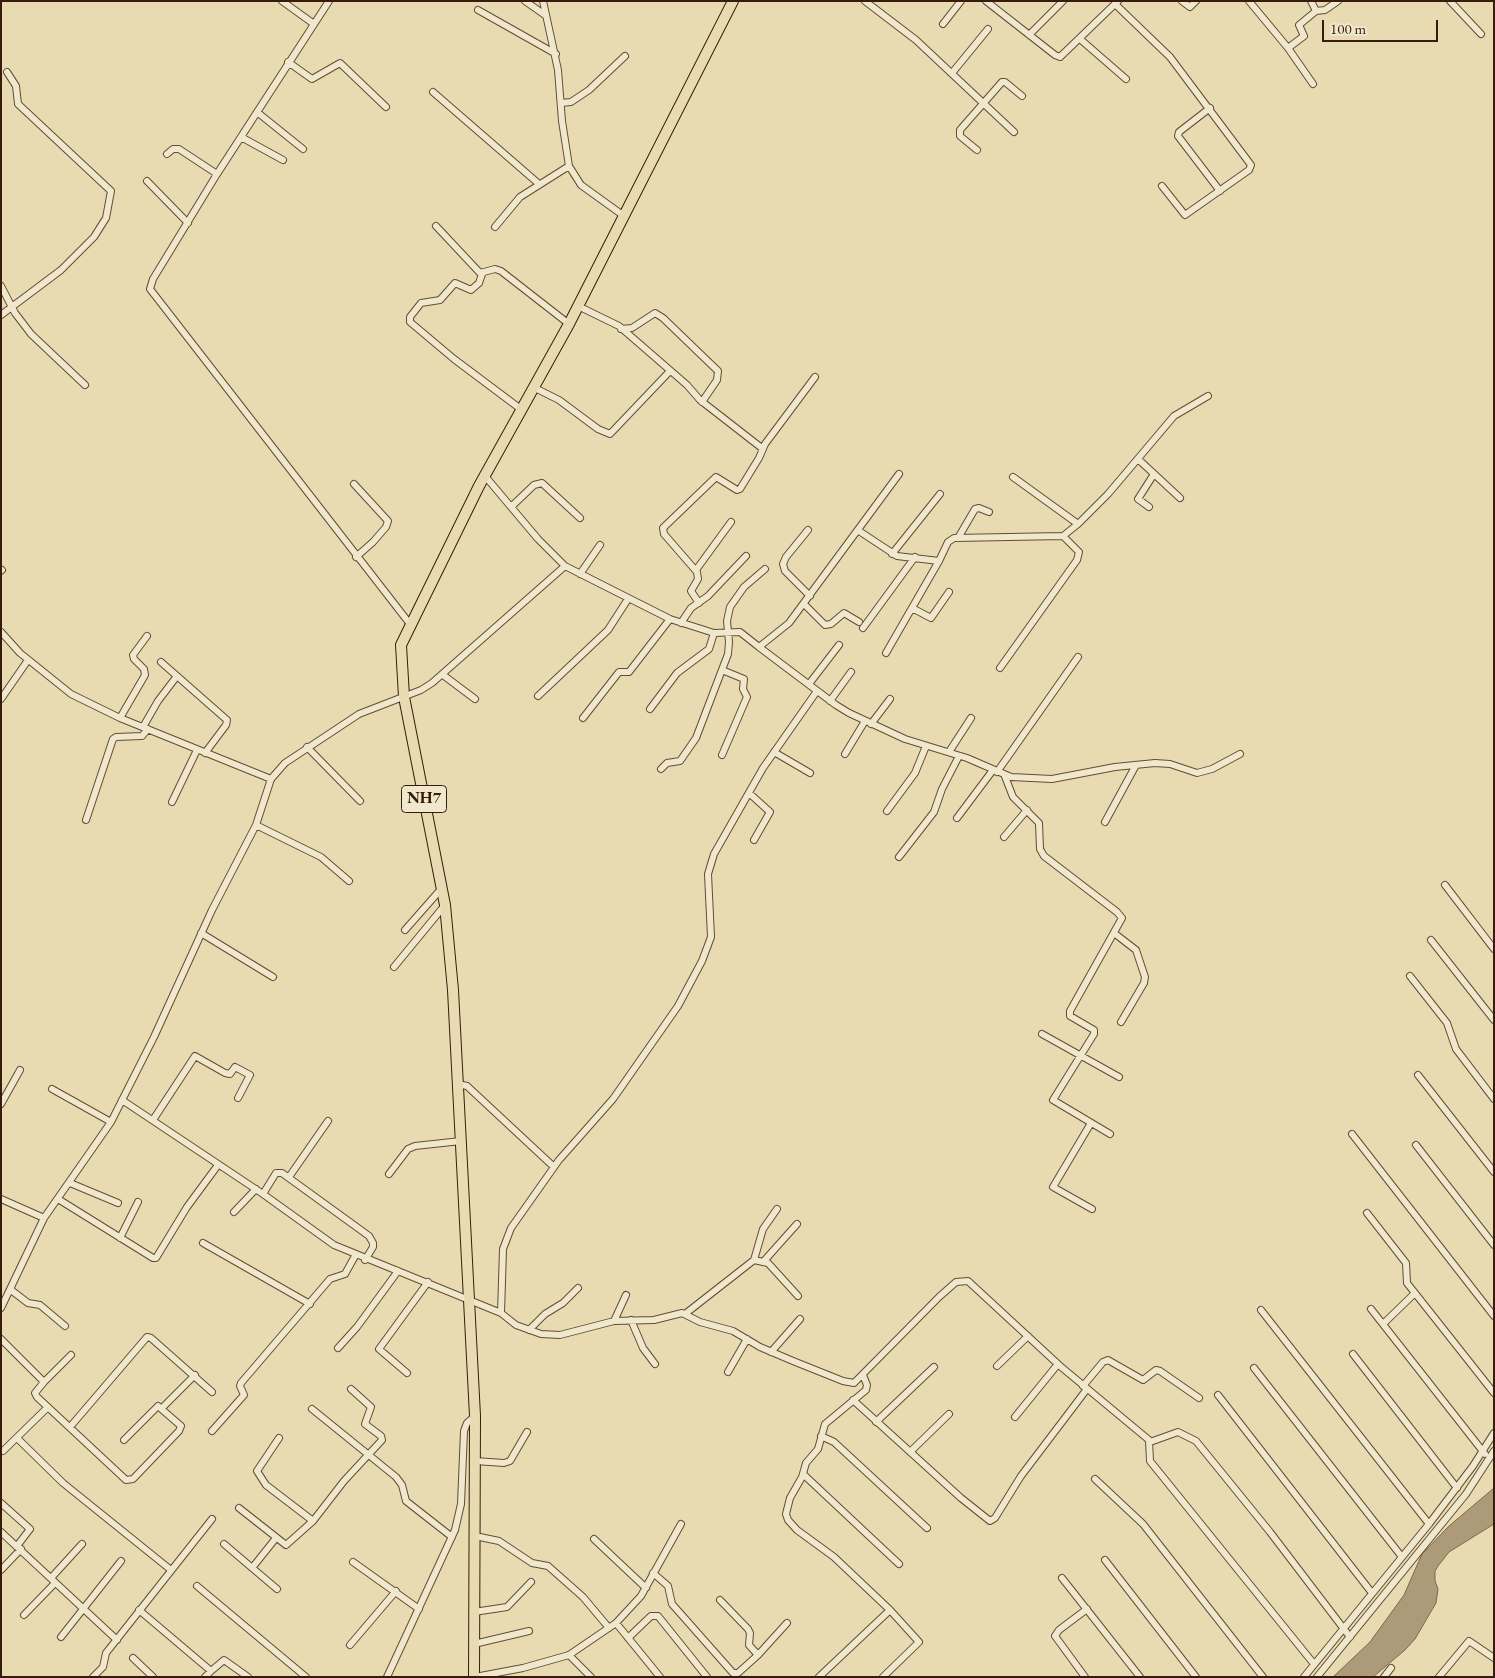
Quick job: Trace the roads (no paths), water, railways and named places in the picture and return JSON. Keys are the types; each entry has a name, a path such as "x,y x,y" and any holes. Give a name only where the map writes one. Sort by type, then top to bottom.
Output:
{"highway":[{"name":"NH7","path":"474,1677 475,1416 461,1141 461,1084 445,905 404,696 401,645 485,476 569,324 733,1"}],"street":[{"path":"282,1 314,24"},
{"path":"329,1 217,174 153,279 151,292 410,624"},
{"path":"526,1 546,15"},
{"path":"543,1 556,54 569,166 581,185 624,216"},
{"path":"865,1 907,32 1014,132"},
{"path":"943,24 961,1"},
{"path":"1029,35 1063,1"},
{"path":"1182,1 1190,7 1196,1"},
{"path":"1249,1 1288,48 1313,84"},
{"path":"1311,1 1316,11"},
{"path":"1288,48 1303,37 1299,24 1316,11 1326,10 1338,1"},
{"path":"1450,1 1481,34"},
{"path":"990,2 1058,57 1064,56 1117,3 1170,57 1251,164 1249,170 1184,215 1162,186"},
{"path":"478,10 556,54"},
{"path":"952,73 988,29"},
{"path":"1080,39 1126,79"},
{"path":"561,103 573,101 589,90 625,56"},
{"path":"288,62 311,79 326,73 340,63 386,107"},
{"path":"1,314 60,270 94,237 106,218 111,191 18,104 16,86 7,72"},
{"path":"977,150 960,136 959,132 1004,82 1022,96"},
{"path":"433,92 539,184"},
{"path":"1210,108 1179,132 1178,136 1220,191"},
{"path":"257,112 304,149"},
{"path":"241,137 283,160"},
{"path":"167,154 173,149 182,150 217,174"},
{"path":"495,227 517,199 569,166"},
{"path":"147,181 188,223"},
{"path":"436,226 482,274"},
{"path":"482,274 495,269 501,271 569,324"},
{"path":"482,274 479,283 473,289 468,290 456,283 440,300 421,303 410,318 410,323 522,410"},
{"path":"1,286 11,307 31,334 85,385"},
{"path":"578,306 621,329 670,371 702,402 763,449"},
{"path":"621,329 632,328 655,313 663,318 718,371 717,380 702,402"},
{"path":"535,388 559,400 598,429 610,434 670,371"},
{"path":"699,602 691,591 698,579 696,570 664,534 663,528 716,477 737,490 740,489 763,449 815,377"},
{"path":"886,653 948,542 958,538 1063,536 1078,524 1138,459 1174,416 1208,396"},
{"path":"1138,459 1180,498"},
{"path":"759,647 789,623 900,474"},
{"path":"1148,507 1138,499 1154,474"},
{"path":"485,476 551,554 566,566 628,599 670,618 714,633 740,632 830,701 871,724 926,746 949,752 998,772 1023,778 1052,779 1136,765 1164,763 1197,773 1212,769 1240,754"},
{"path":"1013,477 1078,524"},
{"path":"511,507 534,485 542,483 580,518"},
{"path":"354,484 388,521 380,534 356,557"},
{"path":"892,554 940,494"},
{"path":"958,538 975,509 989,512"},
{"path":"696,570 731,522"},
{"path":"808,530 786,557 783,564 785,571 810,596"},
{"path":"859,531 892,554 939,561"},
{"path":"1000,668 1077,560 1078,552 1063,536"},
{"path":"580,574 600,545"},
{"path":"681,622 691,608 708,596 746,556"},
{"path":"804,604 825,626 831,624 844,613 861,625 916,557"},
{"path":"1,1308 44,1218 111,1122 154,1037 201,933 256,825 271,779 285,763 359,714 421,690 442,675 521,603 566,566"},
{"path":"660,769 667,763 680,761 696,738 730,647 728,614 734,600 744,587 766,568"},
{"path":"912,608 931,618 949,592"},
{"path":"538,696 608,630 628,599"},
{"path":"583,718 619,672 629,672 670,618"},
{"path":"1,632 28,660 70,694 120,718 271,779"},
{"path":"650,709 677,673 710,649 714,633"},
{"path":"120,718 145,675 144,669 134,659 133,654 147,636"},
{"path":"809,684 839,645"},
{"path":"957,818 998,772 1078,658"},
{"path":"1,699 28,660"},
{"path":"161,662 227,720 226,725 205,753"},
{"path":"722,670 744,680 743,689 747,697 722,755"},
{"path":"830,701 851,672"},
{"path":"442,675 475,699"},
{"path":"86,820 113,739 116,737 142,736 158,701 177,676"},
{"path":"501,1313 503,1249 506,1238 554,1167 613,1099 678,1006 702,961 711,937 710,864 774,752 817,690"},
{"path":"871,724 890,699"},
{"path":"949,752 971,718"},
{"path":"845,754 864,720"},
{"path":"887,811 915,773 926,746"},
{"path":"307,747 360,801"},
{"path":"172,802 197,750"},
{"path":"774,752 810,773"},
{"path":"899,856 934,812 942,789 959,756"},
{"path":"1105,822 1136,765"},
{"path":"998,772 1009,790 1039,824 1040,849 1044,856 1120,915 1121,922 1070,1010 1070,1016 1094,1032 1082,1056 1053,1100 1110,1134"},
{"path":"749,793 770,812 754,840"},
{"path":"1004,837 1027,810"},
{"path":"256,825 321,857 349,881"},
{"path":"1445,885 1494,950"},
{"path":"405,930 442,888"},
{"path":"394,966 445,905"},
{"path":"201,933 273,977"},
{"path":"1114,933 1136,950 1145,977 1144,983 1121,1022"},
{"path":"1431,940 1494,1020"},
{"path":"1410,976 1447,1022 1456,1049 1494,1099"},
{"path":"1042,1034 1119,1077"},
{"path":"153,1120 195,1056 225,1074 230,1074 236,1068 250,1075 238,1098"},
{"path":"1,1104 20,1070"},
{"path":"1418,1075 1494,1172"},
{"path":"461,1084 554,1167"},
{"path":"52,1089 111,1122"},
{"path":"122,1100 262,1194 334,1246 365,1260 428,1282 470,1302 501,1313 516,1325 541,1334 560,1334 630,1320 654,1320 680,1313 695,1320 720,1326 771,1352 849,1383 858,1380 912,1322 960,1280 964,1280 972,1285 1058,1364 1150,1442"},
{"path":"289,1177 328,1121"},
{"path":"1091,1123 1053,1187 1092,1208"},
{"path":"1352,1134 1494,1316"},
{"path":"389,1174 408,1149 415,1146 461,1141"},
{"path":"1416,1145 1494,1244"},
{"path":"58,1199 150,1257 156,1258 186,1207 218,1165"},
{"path":"262,1194 276,1173 282,1173 289,1177 372,1239 373,1247 365,1260"},
{"path":"70,1183 118,1203"},
{"path":"234,1212 256,1190"},
{"path":"1,1198 44,1218"},
{"path":"120,1238 138,1202"},
{"path":"685,1314 754,1260 763,1229 777,1209"},
{"path":"1367,1213 1406,1263 1406,1280 1415,1293 1494,1393"},
{"path":"764,1261 797,1224"},
{"path":"204,1243 310,1304"},
{"path":"212,1431 244,1395 240,1386 241,1382 330,1279 345,1274 356,1256"},
{"path":"754,1260 764,1261 798,1296"},
{"path":"338,1348 357,1327 398,1271"},
{"path":"407,1373 379,1349 428,1282"},
{"path":"529,1330 546,1314 563,1303 578,1288"},
{"path":"11,1290 28,1303 40,1305 65,1326"},
{"path":"1383,1324 1415,1293"},
{"path":"614,1322 626,1295"},
{"path":"1371,1309 1489,1459"},
{"path":"1261,1310 1429,1524"},
{"path":"771,1352 800,1319"},
{"path":"630,1320 643,1348 655,1364"},
{"path":"997,1366 1028,1336"},
{"path":"70,1427 147,1337 151,1338 212,1392"},
{"path":"1,1339 44,1382"},
{"path":"728,1372 747,1339"},
{"path":"1353,1354 1457,1488"},
{"path":"71,1355 35,1393 126,1480 131,1481 181,1429 179,1424 162,1408 157,1407 124,1440"},
{"path":"853,1400 986,1520 992,1520 1021,1476 1103,1362 1108,1360 1143,1380 1156,1370 1160,1371 1199,1398"},
{"path":"1015,1417 1058,1364"},
{"path":"876,1422 934,1367"},
{"path":"1254,1368 1402,1557"},
{"path":"863,1375 867,1387 825,1424 818,1449 808,1460 787,1508 788,1520 797,1530 860,1580 919,1642 883,1677"},
{"path":"162,1408 195,1376"},
{"path":"239,1508 276,1538 288,1545 313,1521 344,1482 370,1455 382,1438 365,1424 371,1407 351,1389"},
{"path":"1218,1395 1372,1593"},
{"path":"3,1451 48,1407"},
{"path":"312,1409 400,1481 406,1500 452,1537"},
{"path":"910,1452 949,1414"},
{"path":"388,1677 452,1537 461,1504 464,1427 475,1416"},
{"path":"475,1461 504,1463 510,1461 527,1432"},
{"path":"1150,1442 1178,1432 1196,1441 1270,1532 1350,1637"},
{"path":"1304,1677 1429,1524 1483,1452 1494,1433"},
{"path":"821,1436 834,1442 927,1528"},
{"path":"16,1438 64,1483 171,1570"},
{"path":"279,1438 257,1471 266,1485 313,1521"},
{"path":"1150,1442 1148,1455 1150,1462 1314,1664"},
{"path":"1318,1677 1466,1494 1494,1451"},
{"path":"803,1474 899,1564"},
{"path":"1095,1478 1143,1524 1263,1677"},
{"path":"1,1503 30,1529 1,1570"},
{"path":"93,1677 103,1667 106,1653 212,1519"},
{"path":"474,1677 523,1668 569,1655 616,1623 632,1608 646,1588 681,1524"},
{"path":"1,1532 117,1640"},
{"path":"475,1536 499,1541 532,1563 548,1566 583,1597 609,1628"},
{"path":"252,1568 276,1538"},
{"path":"594,1539 646,1588"},
{"path":"24,1615 82,1544"},
{"path":"224,1544 277,1589"},
{"path":"1105,1560 1196,1677"},
{"path":"61,1637 121,1561"},
{"path":"353,1562 375,1580 396,1591 418,1609"},
{"path":"653,1573 668,1586 672,1604 731,1672 738,1673 758,1655 787,1623"},
{"path":"1062,1578 1140,1677"},
{"path":"474,1612 507,1607 531,1582"},
{"path":"197,1586 306,1677"},
{"path":"350,1645 396,1591"},
{"path":"720,1600 748,1629 750,1633 749,1645 758,1655"},
{"path":"1085,1677 1055,1636 1059,1630 1086,1609"},
{"path":"140,1610 211,1671"},
{"path":"819,1677 890,1610"},
{"path":"628,1638 651,1616 658,1616 707,1677"},
{"path":"616,1623 660,1677"},
{"path":"474,1644 528,1631"},
{"path":"1439,1677 1469,1641 1494,1658"},
{"path":"569,1655 591,1677"},
{"path":"133,1658 153,1677"},
{"path":"205,1677 224,1660 248,1677"},
{"path":"1384,1677 1391,1668"}]}
